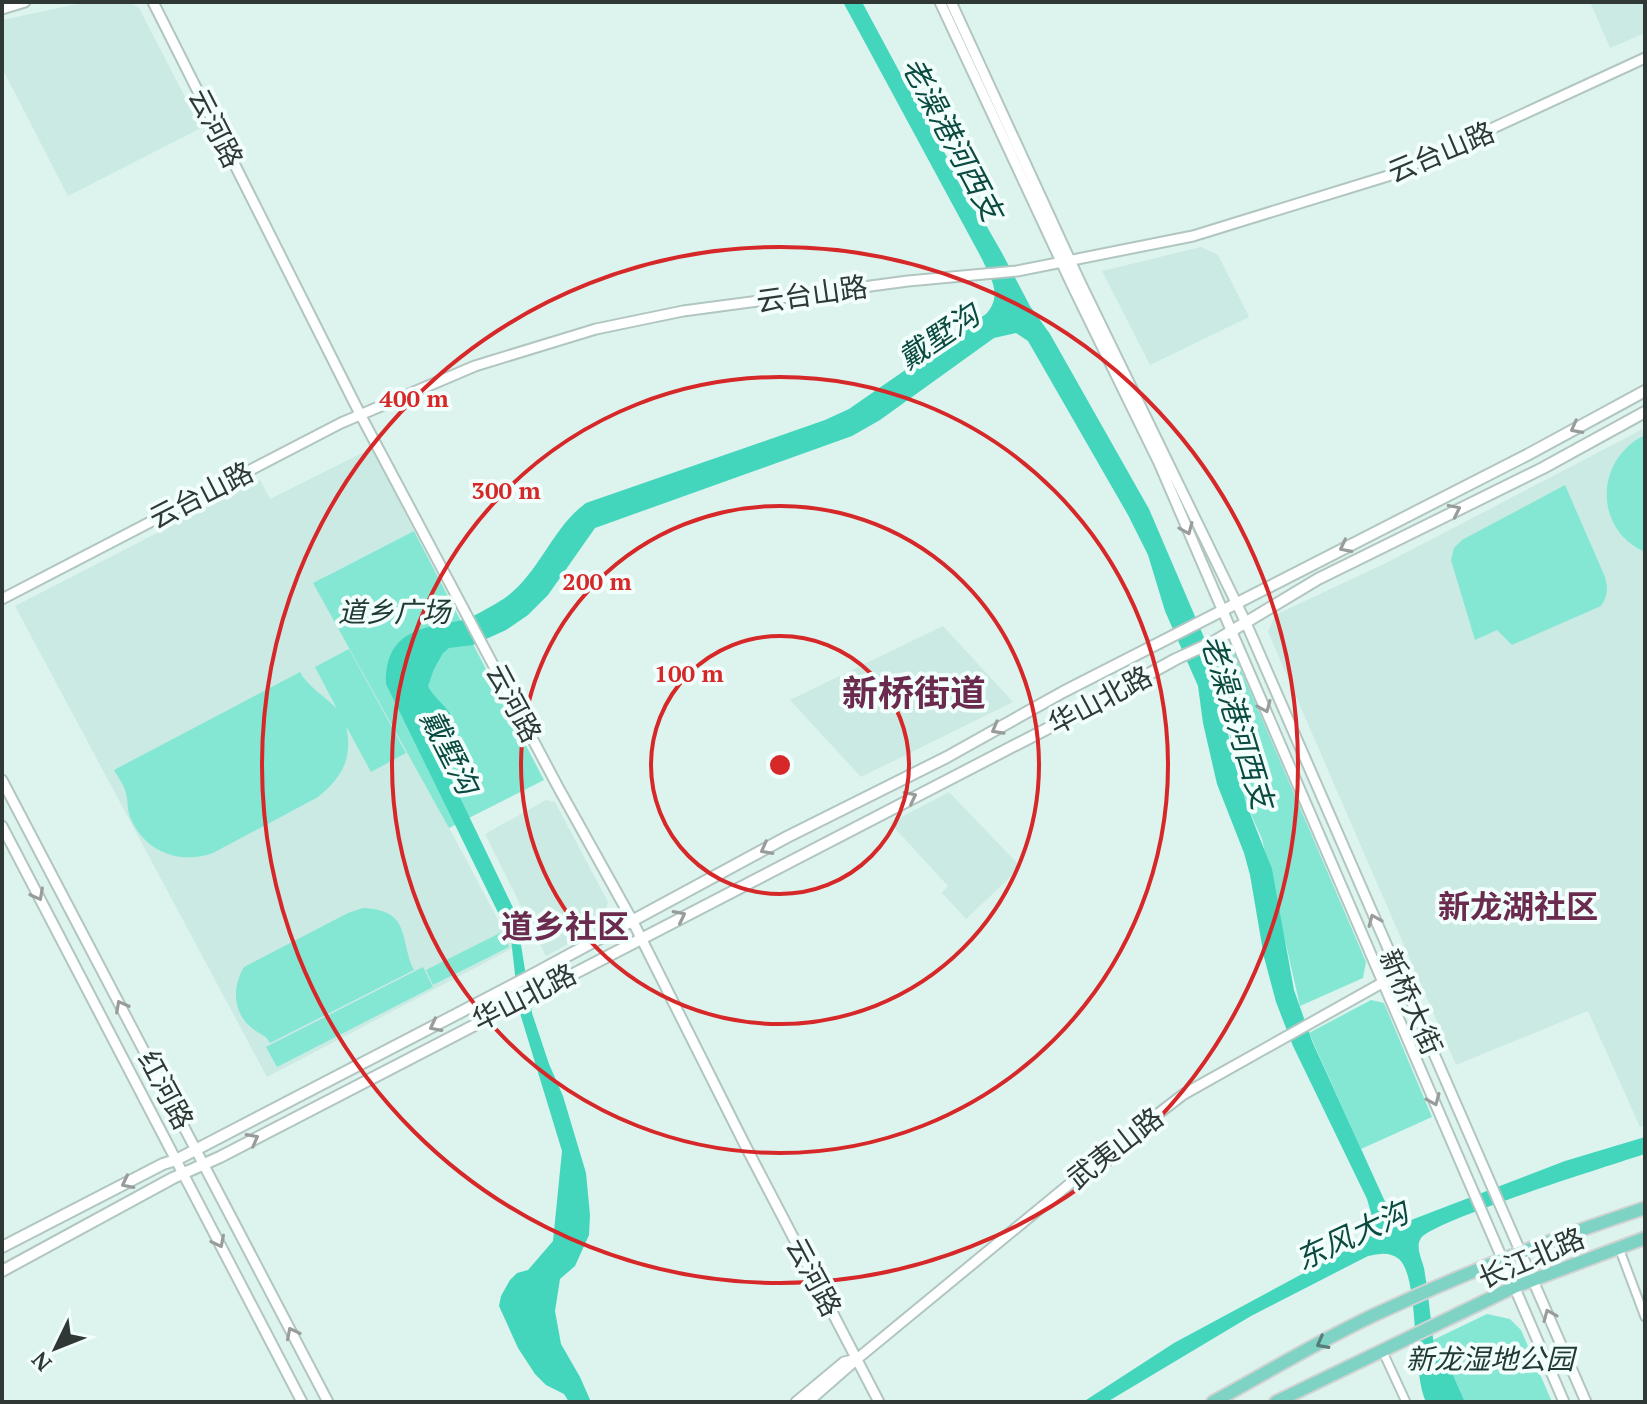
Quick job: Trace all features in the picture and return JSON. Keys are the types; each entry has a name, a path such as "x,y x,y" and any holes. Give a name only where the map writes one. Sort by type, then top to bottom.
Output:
{"main road":[{"path":"1222,610 1527,455 1645,391"},
{"path":"1232,631 1318,579 1543,468 1645,412"},
{"name":"华山北路","path":"2,1247 504,990 787,837 947,757 1222,610"},
{"name":"华山北路","path":"2,1271 183,1173 1232,631"},
{"name":"长江北路","path":"1213,1402 1437,1286 1645,1208"},
{"name":"长江北路","path":"1385,1348 1514,1287 1645,1238"},
{"path":"1276,1402 1385,1348"}],"street":[{"path":"2,9 25,2"},
{"name":"云河路","path":"153,2 360,414 641,937 879,1402"},
{"path":"940,2 1066,262"},
{"path":"951,2 1066,262"},
{"name":"云台山路","path":"2,599 360,414 475,366 596,329 683,311 1017,271 1193,236 1391,175 1645,58"},
{"name":"新桥大街","path":"1066,262 1246,623 1586,1402"},
{"name":"新桥大街","path":"1066,262 1159,463 1564,1402"},
{"name":"红河路","path":"2,780 328,1402"},
{"name":"红河路","path":"2,826 302,1402"},
{"name":"武夷山路","path":"808,1402 1112,1149 1184,1094 1398,974"},
{"path":"1619,1248 1645,1317"},
{"path":"1385,1348 1406,1402"},
{"name":"武夷山路","path":"796,1402 844,1362 857,1359"}],"shaded area":[{"path":"87,2 128,2 139,8 201,128 68,196 2,68 2,20"},
{"path":"843,2 862,2 1030,306 1050,334 1149,509 1212,656 1246,803 1272,869 1294,990 1312,1041 1392,1217 1398,1225 1565,1161 1645,1137 1645,1154 1456,1219 1421,1238 1419,1249 1426,1279 1435,1354 1449,1366 1465,1402 1426,1402 1418,1369 1413,1304 1406,1269 1399,1259 1384,1254 1368,1256 1251,1316 1107,1402 1083,1402 1174,1343 1367,1239 1376,1230 1367,1199 1293,1046 1276,1002 1264,957 1250,875 1217,784 1198,686 1165,611 1148,555 1028,341 1016,333 994,338 880,420 852,436 595,528 548,595 528,615 506,630 473,645 449,648 434,669 428,686 450,714 455,726 445,737 441,758 516,914 532,1013 563,1096 586,1173 589,1235 575,1266 560,1279 555,1311 561,1344 591,1402 569,1402 564,1394 546,1385 535,1374 518,1348 499,1306 510,1280 517,1273 528,1270 553,1241 562,1151 519,1010 511,939 386,684 387,667 391,654 406,636 468,618 511,593 562,527 586,503 849,409 986,314 991,307 994,287 982,259"},
{"path":"1590,2 1645,2 1645,33 1610,48"},
{"path":"1201,247 1218,255 1249,317 1150,365 1102,271"},
{"path":"1645,428 1645,1125 1640,1127 1588,1011 1456,1065 1268,632 1275,615 1386,563"},
{"path":"372,448 414,531 324,577 410,754 513,948 267,1077 15,606 260,480 270,499"},
{"path":"943,626 1013,702 861,777 790,700"},
{"path":"949,792 1021,867 966,919 942,893 948,886 890,823"},
{"path":"546,800 555,802 608,902 601,926 546,956 485,834"}],"green space":[{"path":"1645,435 1645,552 1628,541 1616,527 1609,511 1607,494 1609,477 1617,460 1629,446"},
{"path":"1565,485 1605,577 1607,592 1601,606 1512,645 1497,630 1475,640 1451,560 1454,548 1462,540"},
{"name":"道乡广场","path":"414,531 544,780 449,828 313,583"},
{"path":"1223,647 1233,651 1366,962 1363,978 1300,1006 1262,839 1246,803 1210,652"},
{"path":"349,649 406,753 371,772 346,726 348,747 344,766 334,782 318,797 213,853 201,856 164,853 144,839 130,817 125,790 114,770 300,672 337,709 315,667"},
{"path":"363,908 390,914 397,921 414,970 270,1043 248,1025 236,1002 237,984 244,967"},
{"path":"502,932 509,947 433,985 426,970"},
{"path":"423,967 433,987 277,1067 266,1047"},
{"path":"1371,1000 1384,1003 1432,1117 1361,1149 1309,1033"},
{"name":"新龙湿地公园","path":"1487,1314 1510,1319 1521,1330 1552,1402 1465,1402 1449,1366 1435,1354 1433,1340"}],"district":[{"name":"新桥街道","path":"914,693"},
{"name":"新龙湖社区","path":"1518,907"},
{"name":"道乡社区","path":"565,927"}],"water label":[{"name":"老澡港河西支","path":"952,139"},
{"name":"戴墅沟","path":"939,337"},
{"name":"老澡港河西支","path":"1237,722"},
{"name":"戴墅沟","path":"449,752"},
{"name":"东风大沟","path":"1352,1236"}]}
